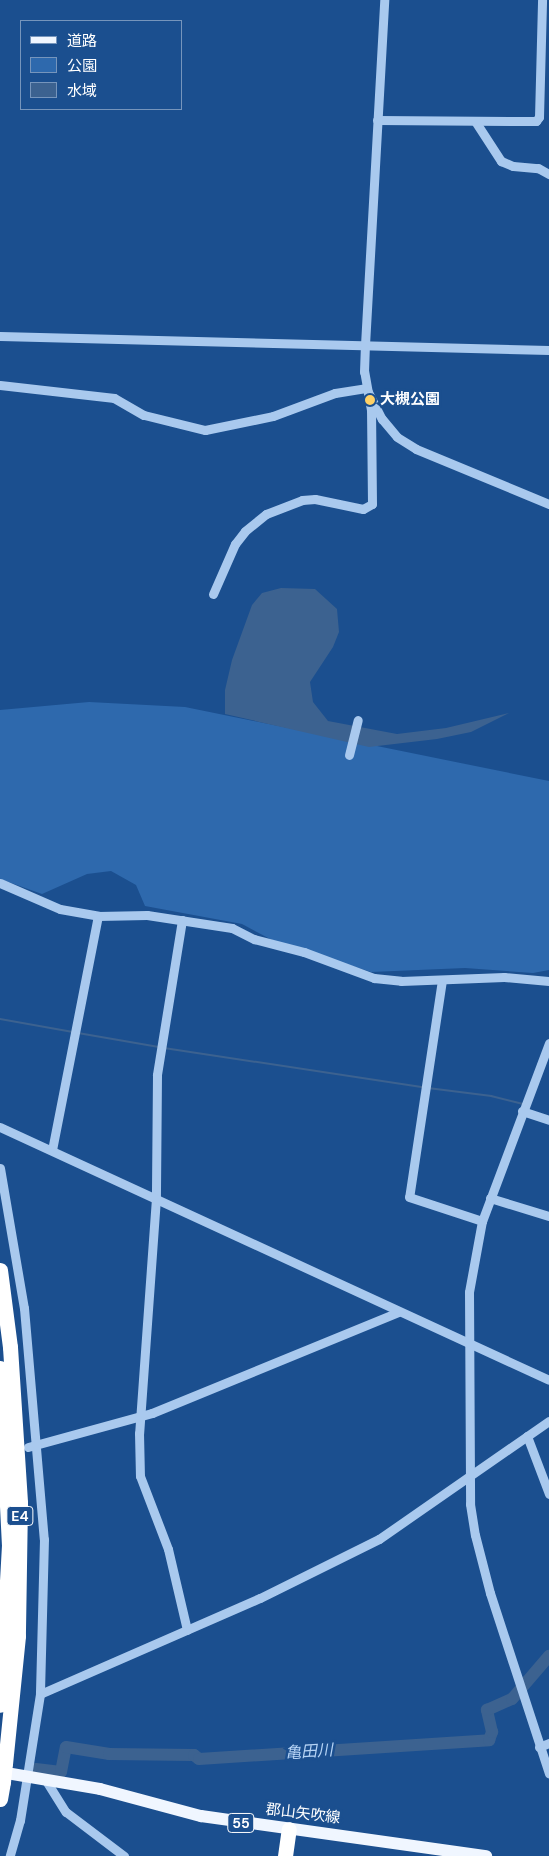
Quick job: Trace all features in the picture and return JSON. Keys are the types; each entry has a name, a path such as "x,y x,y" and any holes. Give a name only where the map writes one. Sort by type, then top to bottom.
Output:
{"highway":[{"name":"E4","path":"0,1270 10,1347 20,1503 18,1636 0,1799"},
{"name":"E4","path":"0,1368 9,1545 0,1705"},
{"path":"0,1503 9,1545"},
{"path":"285,1856 294,1830"},
{"path":"294,1830 294,1856"}],"main road":[{"name":"郡山矢吹線","path":"3,1772 100,1789 201,1816 442,1853 486,1856"}],"street":[{"path":"213,594 235,544 245,530 266,514 302,500 315,499 362,509 372,504 371,410 366,388 364,345 384,0"},
{"path":"377,120 475,122 538,120 542,0"},
{"path":"475,122 500,161 513,166 538,168 549,174"},
{"path":"0,336 549,350"},
{"path":"0,385 114,398 144,415 205,430 273,416 335,393 366,388"},
{"path":"366,388 382,419 397,436 416,449 549,504"},
{"path":"349,755 358,720"},
{"path":"0,883 60,909 98,916 147,914 232,928 254,939 304,952 374,978 442,980 504,977 549,982"},
{"path":"52,1150 98,916"},
{"path":"182,920 159,1052 156,1198 140,1417 140,1476 168,1549 187,1630"},
{"path":"442,980 409,1197 482,1221"},
{"path":"549,1043 482,1221 470,1284 470,1504 480,1558 549,1774"},
{"path":"522,1111 549,1120"},
{"path":"0,1127 549,1380"},
{"path":"0,1168 18,1263 37,1444 44,1539 40,1694 28,1775 10,1856"},
{"path":"490,1198 549,1216"},
{"path":"28,1448 140,1417 398,1312"},
{"path":"40,1694 260,1598 379,1539 549,1421"},
{"path":"527,1436 549,1494"},
{"path":"539,1747 549,1744"},
{"path":"45,1779 66,1812 124,1856"}],"green space":[{"path":"89,702 185,707 549,781 549,970 533,973 465,968 371,972 272,940 242,924 145,906 136,885 111,871 87,874 42,894 0,879 0,710"}],"water":[{"path":"281,588 315,589 337,609 339,632 333,647 310,682 313,702 328,721 397,734 446,728 509,713 471,732 437,739 369,747 225,714 225,690 232,660 252,605 262,593"}],"waterway":[{"path":"0,1019 73,1032"},
{"path":"78,1033 159,1047"},
{"path":"164,1048 423,1087"},
{"path":"428,1088 491,1096 522,1104"},
{"name":"亀田川","path":"36,1769 61,1772 66,1747 109,1754 194,1755 199,1759 489,1740 492,1732 487,1710 512,1699 549,1656"}],"place":[{"name":"大槻公園","path":"370,400"}]}
